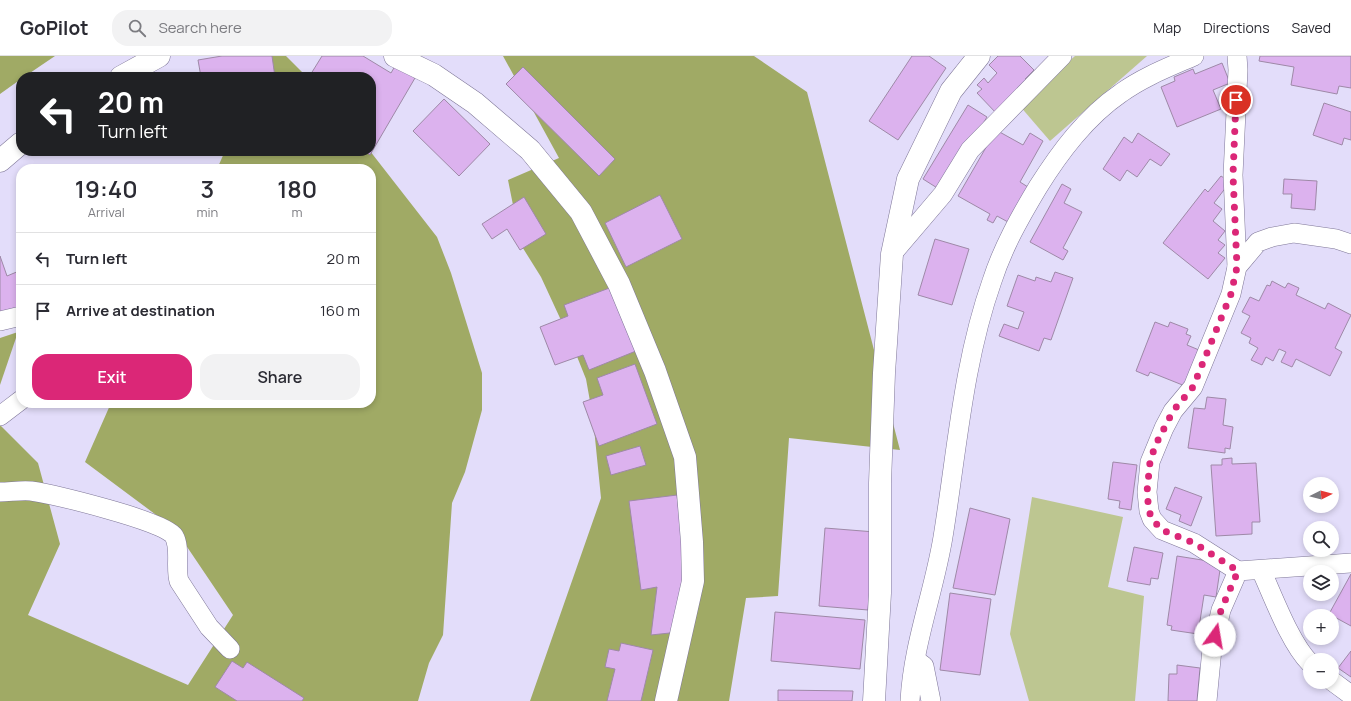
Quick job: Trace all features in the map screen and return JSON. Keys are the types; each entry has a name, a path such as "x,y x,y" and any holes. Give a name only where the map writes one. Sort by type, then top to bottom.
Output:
{"street":[{"path":"130,72 159,56"},
{"path":"395,56 434,75 475,103 530,150 581,212 619,284 655,371 684,457 692,542 693,581 666,701"},
{"path":"874,701 877,672 880,593 880,483 884,373 892,254 908,178 951,91 980,56"},
{"path":"892,254 942,194 970,150 1062,56"},
{"path":"910,701 921,628 943,540 963,394 991,281 1004,250 1020,218 1049,170 1084,124 1120,93 1157,72 1194,56"},
{"path":"1237,56 1238,70 1233,175 1237,267 1231,294 1193,387 1173,411 1155,446 1150,462 1147,492 1149,511 1152,519 1162,530 1194,543 1238,571 1351,563"},
{"path":"0,161 16,147"},
{"path":"1237,267 1258,242 1272,237 1294,233 1336,239 1351,244"},
{"path":"0,321 16,317"},
{"path":"0,416 16,404"},
{"path":"0,492 30,491 53,495 140,519 170,531 176,541 176,573 179,581 209,627 230,649"},
{"path":"1261,570 1290,633 1303,655"},
{"path":"1207,701 1212,648 1221,610 1238,571"},
{"path":"916,660 924,666 931,701"},
{"path":"1339,686 1351,695"}],"green space":[{"path":"0,56 55,56 31,72 16,72 16,83 0,94"},
{"path":"268,56 286,56 302,72 261,72"},
{"path":"503,56 754,56 807,92 900,450 789,438 778,596 746,598 729,701 530,701 601,498 593,418 586,379 572,344 541,277 521,245 508,180 559,158"},
{"path":"1075,56 1147,56 1050,141 1019,105"},
{"path":"223,156 374,156 437,237 451,273 482,373 482,410 465,472 452,503 443,635 429,663 418,701 0,701 0,425 38,463 60,544 28,615 188,685 233,615 175,529 85,462 109,408 376,408 376,164 219,164"},
{"path":"16,333 16,338 0,385 0,338"},
{"path":"1032,497 1123,517 1108,587 1144,596 1135,701 1029,701 1010,634"}],"building":[{"path":"222,56 272,56 274,72 200,72 198,60"},
{"path":"322,56 363,56 391,73 395,66 415,78 376,145 376,72 312,72"},
{"path":"912,56 929,56 946,68 898,140 869,121"},
{"path":"998,56 1020,56 1034,70 1025,79 1029,83 997,114 977,93 982,89 977,85 984,78 988,83 997,73 989,65"},
{"path":"1260,56 1351,56 1351,88 1339,86 1337,94 1291,85 1294,67 1259,61"},
{"path":"1222,63 1230,83 1213,90 1221,109 1177,127 1161,87 1175,81 1174,77 1193,69 1195,74"},
{"path":"523,67 615,159 599,176 506,84"},
{"path":"444,99 490,144 459,176 413,131"},
{"path":"1324,103 1351,112 1351,140 1344,138 1342,145 1313,135"},
{"path":"968,105 987,117 942,191 923,179"},
{"path":"996,130 1023,145 1030,133 1043,141 1020,182 1028,187 1008,222 997,216 993,223 987,220 990,214 958,196"},
{"path":"1138,133 1170,154 1161,166 1150,159 1137,177 1127,170 1120,181 1103,169 1124,137 1132,143"},
{"path":"1221,176 1230,182 1214,203 1222,209 1213,221 1225,231 1218,240 1225,245 1218,253 1225,258 1208,279 1163,243 1205,189 1208,192"},
{"path":"1284,179 1317,181 1315,210 1291,208 1292,194 1283,194"},
{"path":"1062,184 1071,189 1064,203 1082,212 1063,248 1068,251 1063,260 1030,242"},
{"path":"660,195 682,239 626,267 605,223"},
{"path":"524,197 546,234 520,250 507,229 492,239 482,224"},
{"path":"935,239 969,249 952,305 918,295"},
{"path":"0,256 7,276 16,272 16,313 0,318"},
{"path":"1055,272 1073,278 1051,340 1044,338 1039,351 999,336 1004,324 1018,329 1024,312 1007,306 1018,275 1035,281 1036,277 1051,282"},
{"path":"1272,281 1285,288 1288,283 1299,288 1296,295 1325,309 1328,303 1351,315 1335,348 1342,352 1330,376 1296,359 1292,367 1281,362 1286,352 1279,349 1273,361 1266,357 1262,365 1251,360 1258,348 1249,343 1251,338 1241,333 1250,316 1242,312 1250,297 1259,301 1267,285 1270,286"},
{"path":"612,287 636,351 589,370 583,355 555,365 540,327 568,316 564,305"},
{"path":"1155,322 1168,327 1170,322 1188,329 1186,334 1191,336 1187,345 1199,350 1185,386 1150,372 1148,376 1136,371"},
{"path":"635,364 657,424 599,446 583,402 603,395 597,378"},
{"path":"1207,397 1226,399 1223,425 1233,427 1230,449 1225,448 1225,453 1188,448 1194,408 1205,409"},
{"path":"640,446 646,465 611,475 606,456"},
{"path":"1232,458 1232,464 1256,463 1260,522 1252,522 1252,534 1216,536 1211,465 1222,465 1222,459"},
{"path":"1113,462 1137,465 1131,510 1119,508 1120,501 1108,499"},
{"path":"1175,487 1202,497 1191,526 1179,521 1181,515 1166,509"},
{"path":"677,495 687,582 679,632 651,635 657,587 641,590 629,501"},
{"path":"970,508 1010,519 995,595 953,588"},
{"path":"825,528 875,532 868,610 819,606"},
{"path":"1134,547 1163,553 1158,579 1151,578 1150,585 1127,581"},
{"path":"1177,556 1221,563 1216,597 1204,595 1198,634 1171,630 1172,626 1167,625"},
{"path":"1351,574 1351,626 1339,619 1339,609 1332,609 1336,601 1339,601 1339,596"},
{"path":"950,593 991,599 980,675 940,670"},
{"path":"775,612 865,620 860,669 771,661"},
{"path":"621,643 653,650 641,701 607,701 615,669 605,667 609,649 619,651"},
{"path":"1351,651 1351,677 1339,669"},
{"path":"232,661 243,668 247,662 304,698 302,701 237,701 215,687"},
{"path":"1177,665 1200,668 1197,701 1168,701 1169,674 1177,674"},
{"path":"778,690 853,691 852,701 778,701"}],"route":[{"path":"1215,636 1221,610 1238,571 1194,543 1162,530 1152,519 1149,511 1147,492 1150,462 1155,446 1173,411 1193,387 1231,294 1237,267 1233,175 1236,100"}]}
